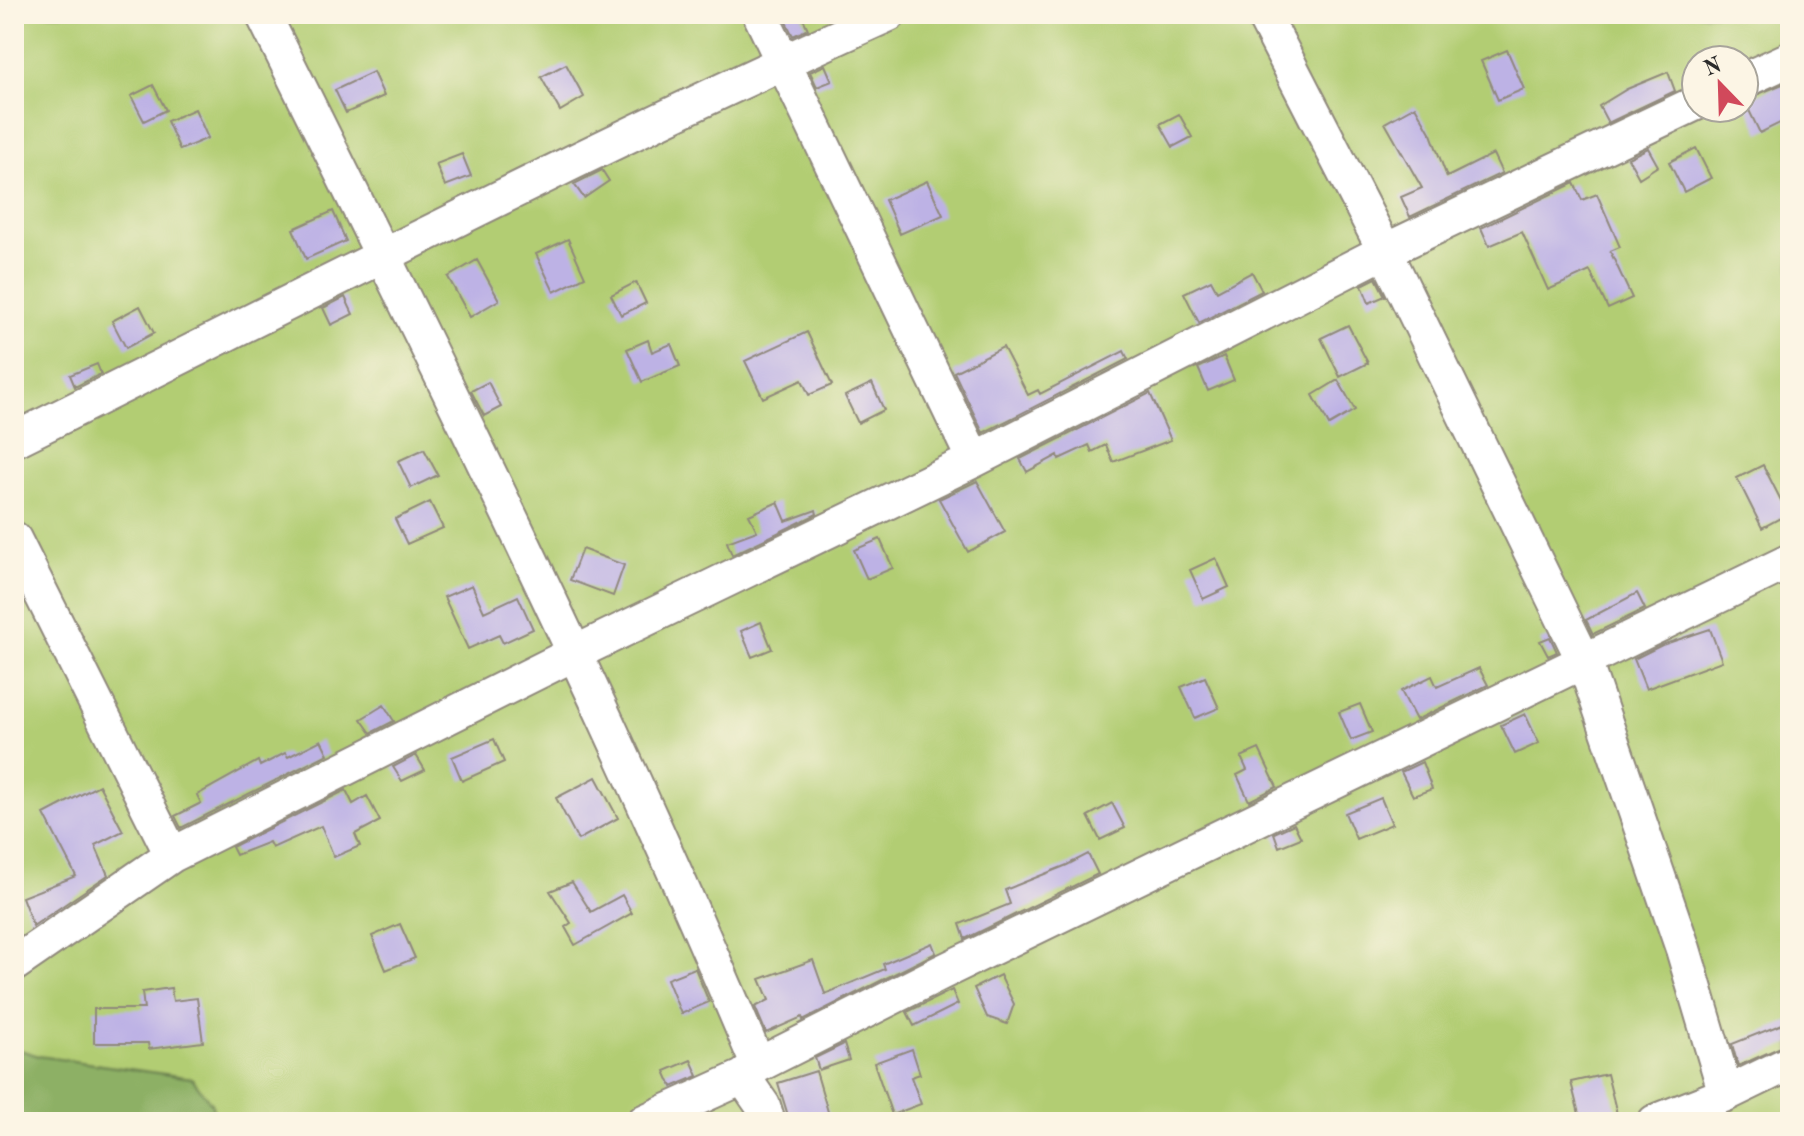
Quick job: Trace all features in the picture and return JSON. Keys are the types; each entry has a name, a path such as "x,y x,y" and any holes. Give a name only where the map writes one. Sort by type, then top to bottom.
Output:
{"street":[{"path":"263,14 383,256 693,910 768,1122"},
{"path":"760,14 974,460"},
{"path":"14,440 383,256 783,62 889,14"},
{"path":"1263,14 1385,251 1584,661 1683,949 1726,1094"},
{"path":"1760,73 1790,59"},
{"path":"14,964 172,855 573,654 974,460 1385,251 1680,111"},
{"path":"14,539 172,855"},
{"path":"644,1122 751,1071 940,973 1790,561"},
{"path":"1655,1122 1726,1094 1790,1063"}],"green space":[{"path":"14,14 1790,14 1790,1122 14,1122"},
{"path":"14,1048 39,1056 192,1078 212,1105 215,1122 14,1122"}],"building":[{"path":"782,14 801,14 808,29 793,36"},
{"path":"1507,50 1524,89 1498,100 1481,61"},
{"path":"566,64 584,97 560,111 541,77"},
{"path":"825,65 832,81 817,87 810,72"},
{"path":"373,72 384,96 346,113 335,90"},
{"path":"1668,72 1675,91 1608,123 1599,106 1627,89"},
{"path":"1790,81 1790,118 1760,133 1756,124 1760,124 1760,93"},
{"path":"153,85 166,110 144,121 131,96"},
{"path":"1415,106 1431,134 1447,177 1493,154 1502,173 1410,217 1401,197 1422,188 1385,123"},
{"path":"195,109 208,138 180,150 167,121"},
{"path":"1179,114 1192,137 1173,147 1160,124"},
{"path":"1648,148 1658,166 1639,178 1628,158"},
{"path":"1696,148 1711,178 1684,192 1669,162"},
{"path":"462,154 471,176 445,186 436,164"},
{"path":"602,170 609,181 584,198 574,184"},
{"path":"927,181 943,215 900,234 885,200"},
{"path":"1574,183 1582,200 1597,194 1620,247 1610,251 1632,298 1608,309 1590,271 1548,290 1522,232 1489,246 1481,228"},
{"path":"333,211 346,241 306,259 293,229"},
{"path":"568,239 585,277 554,292 536,254"},
{"path":"477,260 499,300 470,317 448,277"},
{"path":"1252,272 1262,291 1199,323 1184,293 1211,280 1217,291"},
{"path":"1376,278 1385,296 1369,303 1362,285"},
{"path":"636,282 646,303 621,315 611,295"},
{"path":"345,297 353,314 331,325 323,308"},
{"path":"140,306 154,333 126,348 112,321"},
{"path":"1348,325 1368,363 1340,377 1321,338"},
{"path":"807,332 832,385 809,395 802,380 763,398 745,361"},
{"path":"648,340 652,352 671,344 680,366 642,382 627,349"},
{"path":"1003,347 1028,395 1038,390 1040,394 1124,351 1128,359 983,433 954,372"},
{"path":"1224,356 1234,380 1208,391 1198,368"},
{"path":"97,364 101,374 75,387 70,375"},
{"path":"1338,380 1355,410 1329,425 1313,395"},
{"path":"488,382 501,407 484,416 471,391"},
{"path":"872,383 884,410 858,423 845,396"},
{"path":"1150,393 1171,440 1113,462 1106,445 1092,452 1089,445 1059,459 1058,455 1027,472 1020,459"},
{"path":"424,449 438,475 411,488 398,461"},
{"path":"1763,465 1788,514 1762,528 1737,478"},
{"path":"977,481 1005,532 968,552 939,499"},
{"path":"430,502 443,528 407,544 395,519"},
{"path":"778,502 786,521 816,510 817,514 732,555 727,542 757,531 749,515"},
{"path":"880,539 893,568 867,579 854,550"},
{"path":"582,549 624,565 613,596 570,580"},
{"path":"1216,558 1229,587 1203,599 1190,570"},
{"path":"472,585 484,612 518,596 533,629 503,643 499,635 468,649 444,597"},
{"path":"1637,593 1645,609 1593,634 1586,620"},
{"path":"761,622 772,649 752,657 741,631"},
{"path":"1710,629 1722,661 1646,689 1634,659 1662,645"},
{"path":"1550,637 1557,652 1548,656 1540,641"},
{"path":"1479,668 1488,685 1416,720 1401,691 1432,676 1437,687"},
{"path":"1205,677 1219,708 1195,718 1181,687"},
{"path":"1360,704 1372,732 1351,740 1339,712"},
{"path":"384,705 394,721 371,733 361,719"},
{"path":"1525,714 1539,743 1515,754 1501,725"},
{"path":"494,739 504,762 462,781 452,757"},
{"path":"321,740 328,754 181,828 175,816 201,803 197,795 258,761 260,766 285,753 288,757"},
{"path":"1259,749 1277,787 1249,801 1237,775 1247,770 1241,757"},
{"path":"416,755 425,770 402,781 393,767"},
{"path":"1422,762 1432,789 1413,796 1401,772"},
{"path":"596,777 618,818 578,840 556,798"},
{"path":"99,785 123,831 95,845 108,875 33,926 22,897 76,876 44,814"},
{"path":"346,790 353,804 367,796 380,821 355,834 360,846 334,857 321,826 272,848 269,842 236,855 232,847"},
{"path":"1381,798 1392,824 1356,839 1345,813"},
{"path":"1112,803 1125,828 1100,840 1088,816"},
{"path":"1294,824 1301,838 1279,847 1274,833"},
{"path":"1088,854 1098,874 965,939 960,924 1010,904 1005,890"},
{"path":"572,882 591,912 622,895 632,913 575,945 565,927 571,923 550,891"},
{"path":"400,924 415,958 386,970 372,936"},
{"path":"932,943 936,953 803,1020 802,1017 766,1033 755,1007 769,1000 760,979 813,960 825,994 885,969 883,964"},
{"path":"695,968 709,1002 681,1014 667,979"},
{"path":"1000,975 1014,1004 1007,1024 987,1017 974,988"},
{"path":"171,988 173,1001 197,998 203,1042 149,1049 148,1043 94,1043 94,1009 144,1009 142,992"},
{"path":"952,990 958,1004 914,1026 907,1012"},
{"path":"1790,1021 1790,1043 1738,1066 1732,1044"},
{"path":"844,1044 849,1060 819,1070 815,1058"},
{"path":"912,1049 920,1074 911,1077 921,1104 892,1115 874,1063"},
{"path":"691,1060 698,1076 672,1087 665,1071"},
{"path":"816,1071 831,1122 790,1122 778,1083"},
{"path":"1607,1074 1619,1122 1581,1122 1571,1082"}]}
